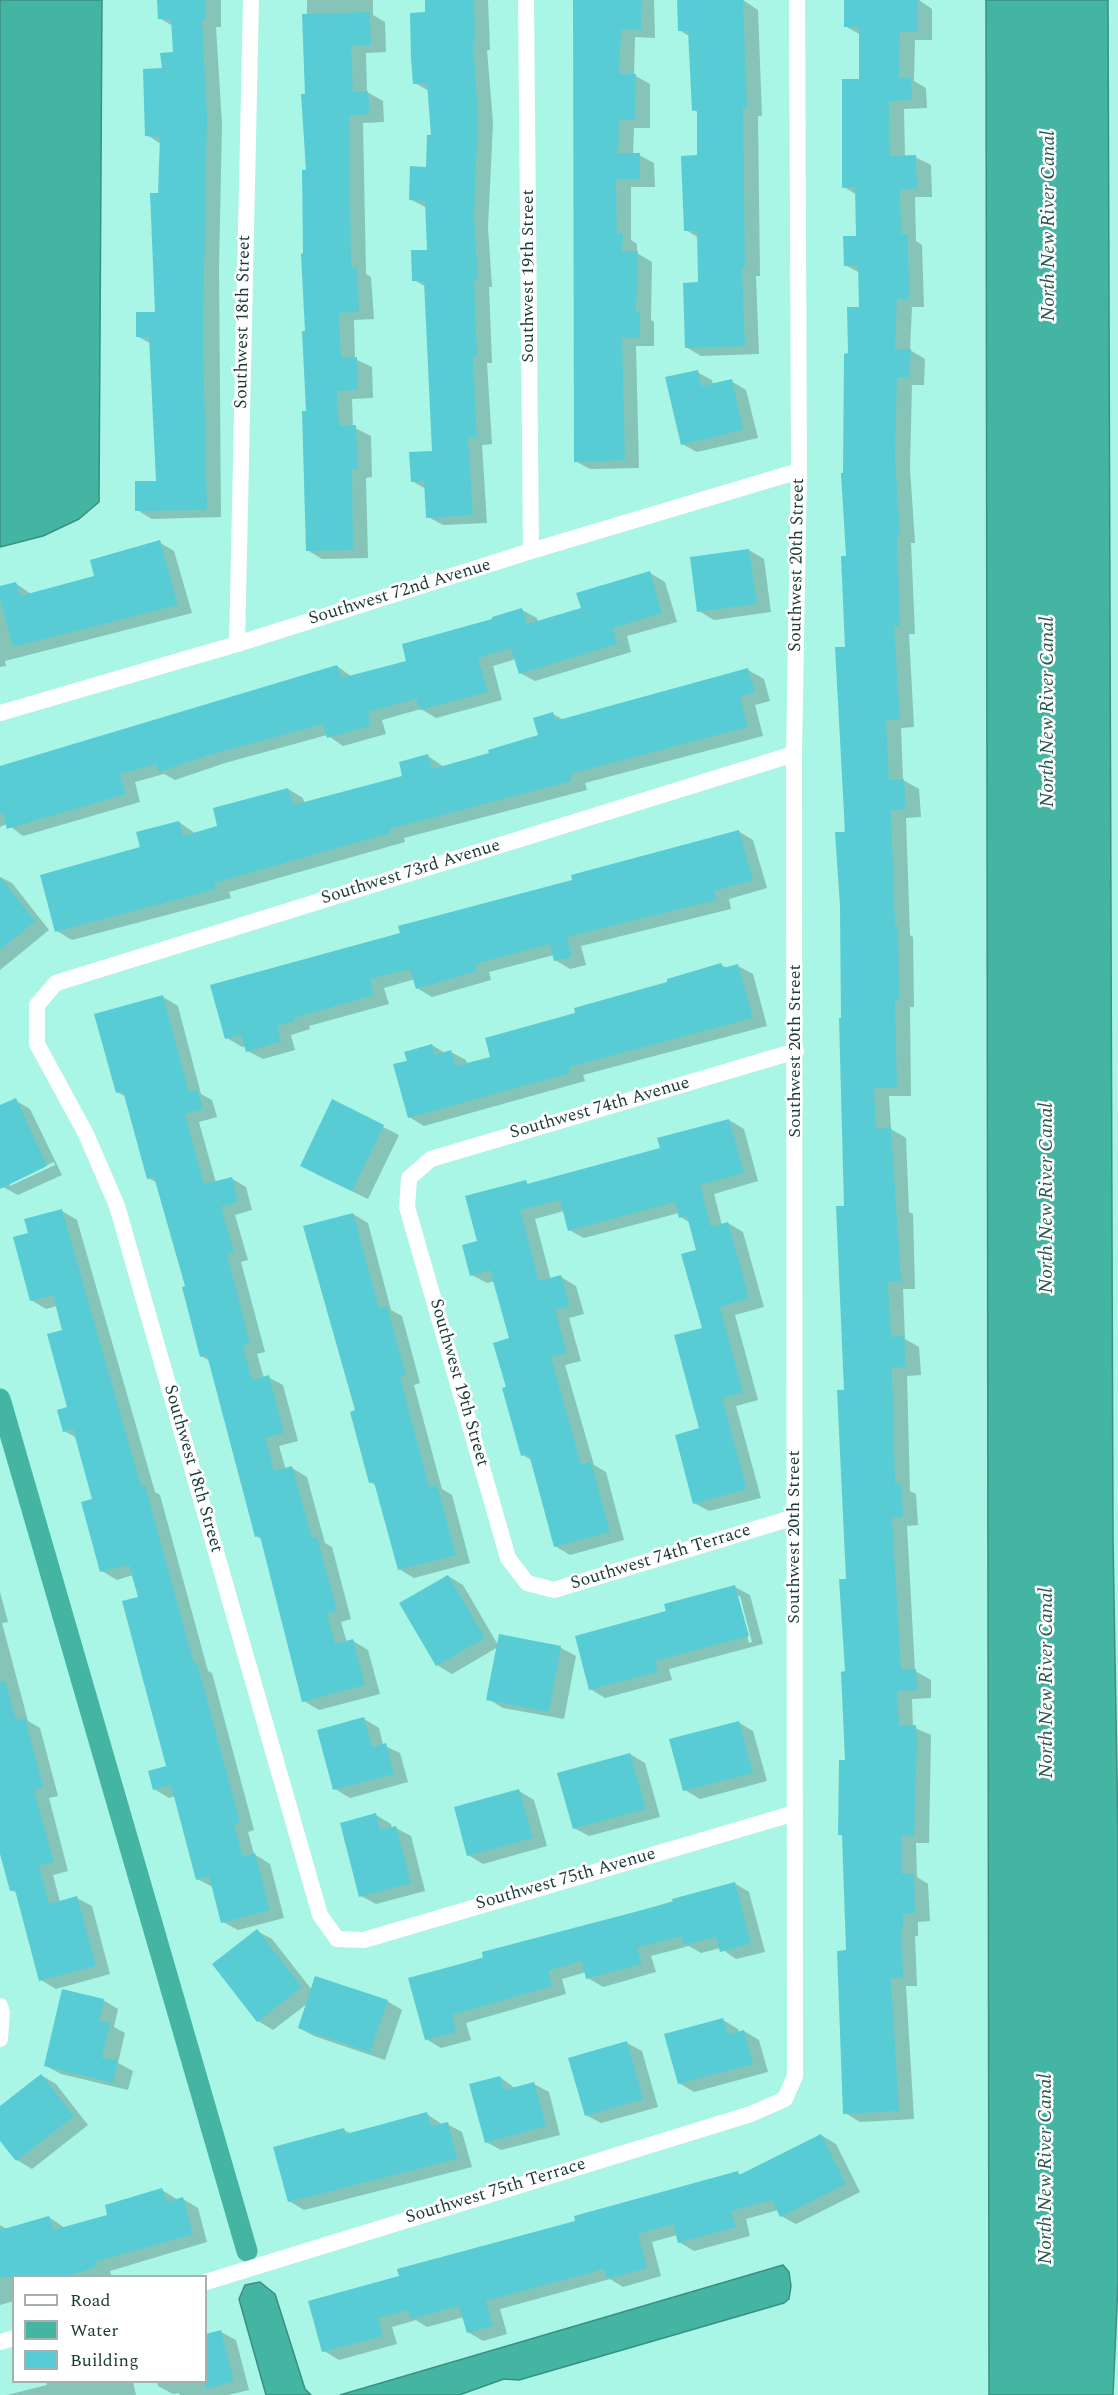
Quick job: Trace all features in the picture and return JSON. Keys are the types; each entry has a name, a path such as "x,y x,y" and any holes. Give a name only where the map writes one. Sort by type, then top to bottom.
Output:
{"street":[{"name":"Southwest 18th Street","path":"237,644 251,0"},
{"name":"Southwest 19th Street","path":"526,0 531,551"},
{"name":"Southwest 20th Street","path":"785,2099 795,2076 794,754 799,471 797,0"},
{"name":"Southwest 72nd Avenue","path":"0,713 237,644 531,551 799,471"},
{"name":"Southwest 73rd Avenue","path":"37,1005 56,983 794,754"},
{"name":"Southwest 18th Street","path":"37,1005 37,1044 86,1134 117,1206 320,1916 337,1939"},
{"name":"Southwest 74th Avenue","path":"409,1178 432,1159 796,1052"},
{"name":"Southwest 19th Street","path":"409,1178 407,1208 508,1558 526,1583"},
{"name":"Southwest 74th Terrace","path":"526,1583 554,1590 795,1517"},
{"name":"Southwest 75th Avenue","path":"337,1939 364,1940 795,1813"},
{"path":"0,2006 1,2038"},
{"name":"Southwest 75th Terrace","path":"207,2282 751,2114 785,2099"}],"water":[{"path":"0,0 102,0 99,502 79,519 43,536 0,547"},
{"name":"North New River Canal","path":"986,0 1108,0 1113,1539 1118,1836 1118,2283 1113,2395 989,2395"},
{"path":"783,2265 789,2272 791,2286 789,2299 784,2303 519,2380 504,2379 459,2395 340,2395"},
{"path":"260,2282 275,2294 305,2389 311,2395 266,2395 239,2299 245,2285"}],"building":[{"path":"157,0 206,0 206,19 202,19 207,115 203,337 207,510 135,511 135,481 156,481 149,337 136,337 136,312 155,312 150,193 158,193 160,137 145,136 143,69 162,68 160,53 173,52 171,19 158,19"},
{"path":"425,0 474,0 475,42 473,42 478,113 474,217 478,279 474,279 477,355 473,356 477,437 468,437 473,515 426,518 424,481 411,482 409,452 432,451 424,281 412,281 411,250 427,250 425,201 409,200 410,166 426,167 427,135 431,135 427,83 413,84 411,58 410,13 425,12"},
{"path":"573,0 642,0 641,30 621,30 619,74 636,74 635,120 619,120 618,153 640,153 640,179 616,179 617,234 623,234 622,251 638,251 636,312 640,312 640,338 622,338 625,460 574,462"},
{"path":"677,0 743,0 747,108 743,108 745,268 742,268 745,346 685,348 683,283 698,282 697,231 684,231 681,156 697,155 697,110 692,111 688,31 678,31"},
{"path":"844,0 918,0 917,32 900,32 899,78 911,78 912,100 889,101 890,156 916,155 917,189 900,189 901,234 908,234 909,299 897,299 895,349 911,349 909,377 897,377 895,458 900,535 897,535 900,626 894,626 900,719 886,720 889,780 904,779 906,809 891,810 895,926 898,926 899,999 895,999 897,1088 874,1088 876,1129 891,1128 901,1281 888,1281 891,1337 904,1336 906,1367 892,1368 895,1484 901,1484 903,1517 892,1518 901,1670 916,1669 917,1690 897,1691 899,1726 916,1725 914,1836 901,1835 902,1874 914,1873 915,1913 903,1914 903,1928 901,1928 903,1978 891,1978 899,2111 843,2114 837,1951 846,1950 842,1835 838,1835 839,1760 845,1760 841,1672 845,1671 839,1579 846,1579 837,1390 844,1390 836,1206 844,1206 839,1018 841,1018 840,906 835,832 845,832 835,647 845,647 841,556 846,556 841,473 843,473 844,354 848,353 847,307 859,307 858,266 844,266 843,236 856,236 855,187 842,188 842,79 859,79 859,27 844,27"},
{"path":"370,12 371,45 351,45 353,92 368,91 370,114 349,116 351,267 357,267 359,312 339,313 341,358 357,357 358,390 337,391 339,426 356,425 358,469 352,470 353,550 306,551 302,411 306,411 302,331 305,331 301,254 303,253 302,170 306,170 301,94 305,94 302,14"},
{"path":"698,370 701,386 732,379 743,430 681,445 665,377"},
{"path":"160,540 178,605 13,647 0,599 0,586 16,582 20,596 94,576 90,560"},
{"path":"749,549 757,604 697,612 690,557"},
{"path":"650,571 662,613 613,628 617,644 519,674 511,648 478,658 488,692 420,710 416,699 368,712 371,726 327,738 323,724 209,755 159,772 156,764 120,774 126,794 7,829 3,814 0,814 0,766 337,665 341,678 406,661 402,644 492,619 492,617 522,608 527,624 581,608 576,593"},
{"path":"748,668 755,692 740,697 748,727 570,774 572,781 389,829 390,833 214,883 216,889 55,932 40,875 140,847 136,832 179,821 183,836 217,826 213,808 288,788 293,805 402,776 399,762 428,754 432,769 489,753 488,750 538,735 533,718 553,712 555,721"},
{"path":"739,830 753,880 714,891 717,900 567,937 572,957 554,961 550,944 475,964 477,971 416,989 410,969 370,979 374,995 294,1018 295,1021 277,1026 281,1041 246,1052 241,1035 225,1039 210,985 400,933 398,926 572,880 571,875"},
{"path":"0,877 35,921 0,950"},
{"path":"721,963 723,968 738,964 753,1018 569,1067 570,1073 408,1118 393,1064 407,1061 404,1052 432,1044 435,1055 451,1050 456,1066 490,1057 485,1038 575,1013 574,1008 667,982 667,979"},
{"path":"163,995 189,1092 197,1090 203,1109 185,1114 204,1184 232,1177 238,1202 221,1207 234,1252 227,1254 250,1344 243,1346 252,1380 269,1375 284,1433 265,1438 274,1471 292,1466 312,1538 317,1537 337,1611 327,1614 335,1644 353,1639 365,1685 302,1702 260,1536 255,1537 207,1355 200,1357 182,1287 185,1286 154,1177 147,1179 123,1091 116,1093 94,1014"},
{"path":"16,1098 47,1166 0,1189 0,1105"},
{"path":"332,1099 384,1125 352,1191 300,1166"},
{"path":"729,1119 744,1173 700,1185 711,1227 728,1222 749,1298 720,1307 743,1392 722,1398 747,1489 693,1504 675,1435 699,1428 674,1335 702,1328 681,1254 696,1250 687,1216 679,1218 675,1202 568,1231 560,1200 520,1210 539,1281 561,1275 570,1306 555,1310 567,1353 551,1357 581,1464 591,1462 610,1532 554,1547 529,1454 521,1456 502,1388 506,1387 493,1343 509,1338 490,1270 470,1276 462,1245 477,1241 465,1196 526,1180 527,1184 660,1148 657,1138"},
{"path":"62,1209 141,1486 145,1485 194,1664 197,1663 240,1822 234,1824 243,1857 255,1853 270,1910 221,1923 209,1876 196,1880 171,1785 153,1790 148,1771 166,1766 122,1601 138,1597 129,1565 100,1572 81,1502 92,1499 73,1429 63,1432 57,1410 67,1407 47,1334 62,1330 53,1295 30,1301 13,1237 28,1233 24,1219"},
{"path":"353,1213 379,1308 387,1306 406,1375 400,1377 429,1487 437,1485 456,1555 398,1570 374,1482 369,1483 350,1412 355,1410 303,1226"},
{"path":"448,1575 485,1638 436,1666 399,1603"},
{"path":"735,1585 749,1636 655,1661 658,1672 589,1690 575,1636 666,1611 664,1604"},
{"path":"499,1634 561,1646 549,1712 486,1700"},
{"path":"5,1681 16,1720 25,1718 43,1787 34,1790 54,1862 39,1866 49,1904 77,1896 96,1966 39,1981 15,1890 10,1891 0,1854 0,1682"},
{"path":"364,1717 372,1747 386,1743 394,1774 333,1790 317,1730"},
{"path":"739,1721 753,1773 683,1791 669,1739"},
{"path":"630,1753 646,1809 573,1829 557,1773"},
{"path":"519,1789 533,1838 467,1856 454,1807"},
{"path":"376,1813 380,1830 396,1826 411,1883 359,1897 340,1823"},
{"path":"735,1882 751,1943 720,1952 716,1937 684,1945 682,1936 637,1948 642,1964 586,1979 582,1961 548,1971 552,1986 452,2015 456,2032 425,2040 408,1978 483,1958 482,1952 673,1902 672,1899"},
{"path":"257,1929 302,1987 257,2022 212,1964"},
{"path":"315,1976 388,2000 370,2052 298,2028"},
{"path":"62,1989 104,1999 99,2021 110,2023 102,2058 118,2061 113,2083 44,2066"},
{"path":"723,2018 728,2034 744,2030 753,2064 678,2084 664,2034"},
{"path":"627,2041 643,2099 585,2116 568,2058"},
{"path":"41,2074 74,2116 16,2161 0,2141 0,2106"},
{"path":"500,2076 504,2090 534,2082 546,2126 485,2143 469,2084"},
{"path":"427,2112 431,2126 448,2122 457,2159 288,2202 273,2147 344,2128 346,2134"},
{"path":"821,2134 846,2184 780,2217 772,2200 731,2211 736,2227 678,2243 673,2224 638,2234 647,2268 607,2279 604,2269 486,2301 493,2326 467,2333 459,2306 411,2319 409,2310 378,2318 383,2336 322,2352 308,2301 399,2276 397,2269 575,2221 574,2216 738,2171 739,2175"},
{"path":"162,2188 167,2202 183,2197 193,2234 95,2262 97,2267 71,2275 0,2277 0,2230 49,2216 53,2230 107,2215 105,2205"},
{"path":"221,2330 234,2381 206,2389 207,2383 207,2334"}],"waterway":[{"path":"0,1399 247,2251"}]}
